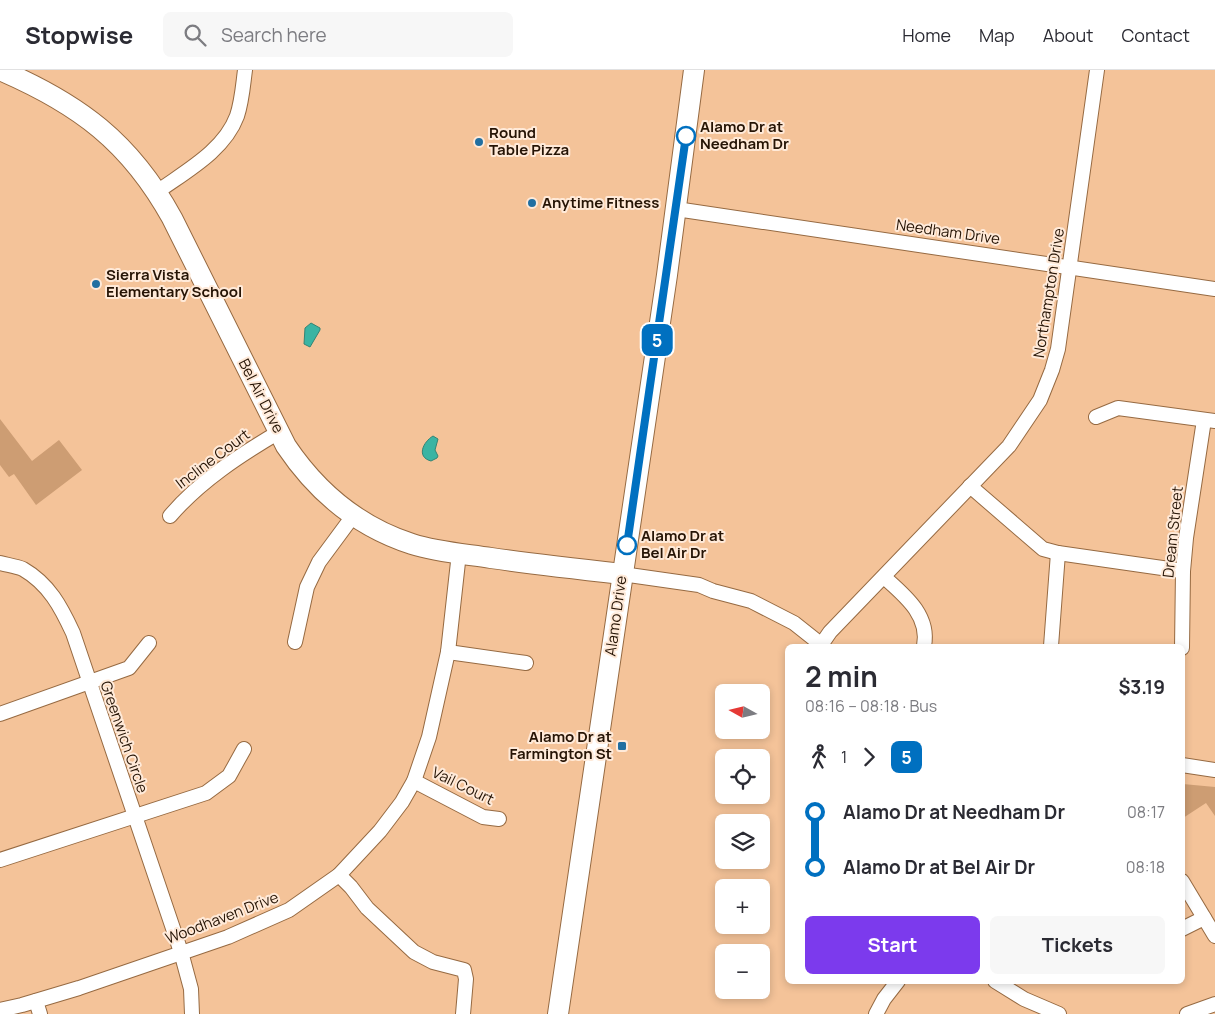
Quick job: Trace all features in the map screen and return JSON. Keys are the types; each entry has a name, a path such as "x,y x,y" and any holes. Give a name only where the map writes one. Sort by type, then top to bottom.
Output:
{"main road":[{"name":"Bel Air Drive","path":"0,70 39,87 83,114 113,139 134,161 157,192 279,432 296,461 316,484 353,516 396,538 426,547 459,554 622,574"},
{"name":"Alamo Drive","path":"558,1014 676,209 694,70"}],"street":[{"path":"157,192 215,149 228,133 242,96 245,70"},
{"name":"Northampton Drive","path":"823,644 830,632 1009,446 1040,400 1058,349 1097,70"},
{"name":"Needham Drive","path":"676,209 1033,261 1070,269 1215,289"},
{"path":"1096,417 1118,408 1209,421"},
{"name":"Dream Street","path":"1182,644 1183,571 1186,538 1209,421"},
{"name":"Incline Court","path":"170,516 184,499 209,479 279,432"},
{"path":"970,486 1043,549 1058,553 1183,571"},
{"path":"295,642 307,587 319,562 353,516"},
{"path":"1051,644 1058,553"},
{"name":"Woodhaven Drive","path":"0,1010 38,1008 79,988 228,937 289,910 339,875 380,831 402,802 414,781 436,711 448,652 459,554"},
{"name":"Greenwich Circle","path":"0,563 22,569 46,588 59,603 72,633 181,952 191,989 192,1014"},
{"path":"622,574 700,585 714,591 751,601 794,623 821,644"},
{"path":"884,577 916,608 924,626 926,639 925,644"},
{"path":"0,714 129,668 149,642"},
{"path":"448,652 526,663"},
{"path":"0,860 206,793 229,776 244,749"},
{"path":"1185,765 1215,770"},
{"name":"Vail Court","path":"414,781 483,818 499,819"},
{"path":"339,875 367,908 414,952 433,962 464,970 466,980 463,1014"},
{"path":"1185,886 1215,936"},
{"path":"1185,928 1204,918"},
{"path":"876,1014 884,999 896,984"},
{"path":"999,984 1024,999 1059,1014"},
{"path":"1187,1014 1215,1004"}],"shaded area":[{"path":"0,419 32,461 59,440 82,470 36,505 14,474 9,477 0,465"},
{"path":"1185,784 1215,787 1215,816 1206,803 1185,817"}],"water":[{"path":"311,323 320,328 320,330 310,347 304,344 305,328"},
{"path":"433,436 438,439 435,450 438,456 431,461 426,459 422,453 424,445"}],"bus line":[{"name":"5","path":"627,545 686,136"}],"place":[{"name":"Alamo Dr at Needham Dr","path":"686,136"},
{"name":"Round Table Pizza","path":"479,142"},
{"name":"Anytime Fitness","path":"532,203"},
{"name":"Sierra Vista Elementary School","path":"96,284"},
{"name":"Alamo Dr at Bel Air Dr","path":"627,545"},
{"name":"Alamo Dr at Farmington St","path":"622,746"}]}
